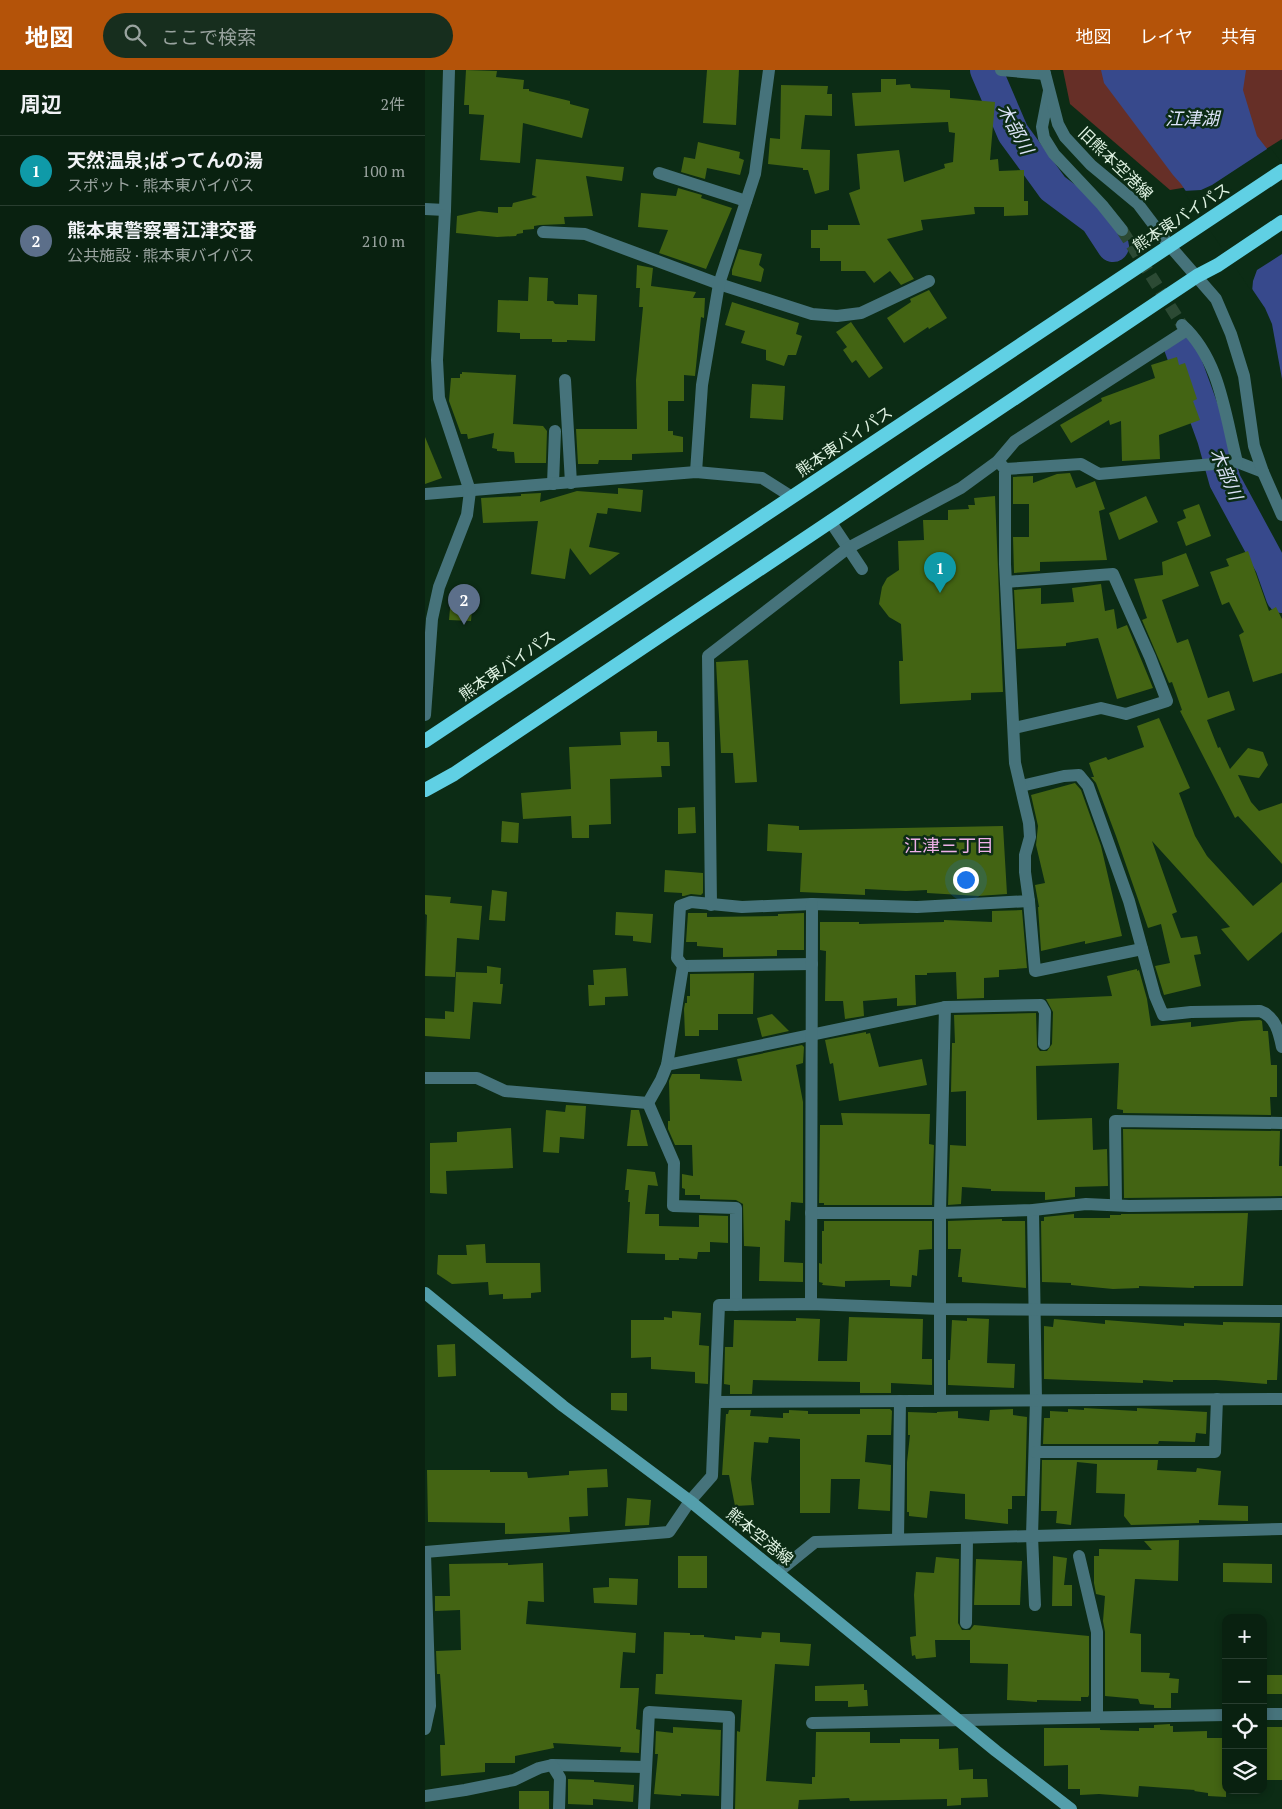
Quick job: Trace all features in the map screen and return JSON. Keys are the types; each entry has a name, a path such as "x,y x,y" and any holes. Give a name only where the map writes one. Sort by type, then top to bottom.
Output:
{"highway":[{"name":"熊本東バイパス","path":"425,740 1282,171"},
{"path":"425,790 454,774 1197,276 1218,265 1282,222"}],"main road":[{"name":"熊本空港線","path":"425,1293 563,1406 690,1502 778,1572 1071,1809"}],"street":[{"path":"425,715 432,619 437,595 467,515 470,491 439,398 437,360 445,210 449,70"},
{"path":"696,472 702,385 719,284 755,174 769,70"},
{"path":"1001,70 1045,72"},
{"name":"旧熊本空港線","path":"1045,72 1058,124 1065,137 1091,165 1138,204 1169,245 1217,300 1231,334 1244,376 1254,446 1282,515"},
{"path":"1049,90 1042,127 1043,138 1054,154 1102,205 1122,230"},
{"path":"659,172 746,202"},
{"path":"425,209 445,210"},
{"path":"543,232 585,234 719,284 812,314 837,316 861,313 929,281"},
{"path":"1142,949 1035,971 1025,864 1030,837 1029,823 1015,763 1001,465 1015,441 1163,346 1185,328 1210,361 1237,462"},
{"path":"565,380 571,483"},
{"path":"553,484 555,431"},
{"path":"711,905 708,656 848,548 1001,465 1081,464 1099,474 1237,462 1263,472"},
{"path":"425,494 696,472 762,478 792,497"},
{"path":"830,521 863,569"},
{"path":"1006,582 1113,574 1151,657 1167,701 1126,714 1101,708 1014,728"},
{"path":"1021,786 1064,776 1079,775 1088,786 1129,901 1155,996 1163,1015 1191,1012 1260,1011 1268,1014 1274,1021 1282,1047"},
{"path":"648,1103 667,1065 683,966 677,958 679,906 691,902 742,907 812,904 917,908 1029,900"},
{"path":"811,1304 812,904"},
{"path":"683,966 812,964"},
{"path":"667,1065 945,1007 1041,1005 1045,1012 1045,1044"},
{"path":"940,1400 940,1213 945,1007"},
{"path":"425,1078 477,1078 505,1091 648,1103"},
{"path":"648,1103 674,1163 673,1206 736,1208 736,1305"},
{"path":"1116,1204 1115,1121 1282,1124"},
{"path":"811,1213 940,1213 1033,1210 1087,1204 1282,1204"},
{"path":"1033,1210 1036,1400 1032,1536 1035,1605"},
{"path":"425,1729 430,1706 425,1553 669,1532 690,1502 713,1476 719,1305 811,1304 940,1308 1282,1311"},
{"path":"1035,1452 1215,1452 1217,1399"},
{"path":"715,1402 1282,1399"},
{"path":"898,1539 900,1401"},
{"path":"778,1572 815,1542 1282,1529"},
{"path":"966,1623 967,1538"},
{"path":"1079,1556 1097,1632 1097,1717"},
{"path":"644,1809 649,1712 729,1716 727,1809"},
{"path":"1267,1714 1282,1714"},
{"path":"812,1723 1222,1715"},
{"path":"552,1766 560,1778 559,1809"},
{"path":"425,1796 514,1780 539,1768 552,1766 646,1767"}],"shaded area":[{"path":"1063,70 1282,70 1282,139 1212,183 1170,190 1070,104"}],"water":[{"name":"江津湖","path":"1101,70 1246,70 1243,90 1257,136 1282,168 1282,379 1272,324 1265,308 1181,184 1104,83"}],"pier":[{"path":"1270,147 1282,163 1282,254 1257,270 1252,292 1183,191 1201,190 1212,185"}],"building":[{"path":"466,70 497,71 496,77 524,80 523,89 570,101 570,104 589,109 582,138 523,123 520,163 480,160 484,115 469,114 469,105 464,105"},
{"path":"707,70 739,70 736,125 703,123"},
{"path":"881,79 896,79 896,85 910,84 911,88 950,90 950,98 995,102 990,160 998,159 999,171 1024,170 1024,201 1028,201 1028,215 1004,216 1004,207 974,207 975,214 921,220 923,230 887,239 914,279 901,285 890,271 874,283 865,271 841,271 841,261 820,261 820,248 811,248 811,230 828,230 828,225 860,225 849,193 860,189 857,154 899,150 904,182 945,168 944,164 953,162 955,133 949,132 948,122 855,126 852,93 881,92"},
{"path":"781,85 828,86 827,94 832,94 832,116 805,115 801,149 830,150 829,190 815,194 808,170 768,164 770,138 780,139"},
{"path":"698,142 740,152 739,158 744,160 740,175 707,168 705,179 681,172 684,157 695,159"},
{"path":"536,159 624,167 622,181 586,176 593,216 564,217 565,224 534,226 534,229 523,230 523,233 516,236 497,237 456,233 457,216 479,211 498,213 498,207 512,207 513,203 537,197 532,195"},
{"path":"678,188 702,195 701,198 732,208 706,269 659,253 668,230 638,227 641,193 676,196"},
{"path":"739,249 762,254 759,265 764,269 761,282 732,275"},
{"path":"637,265 653,268 651,286 696,292 693,298 705,298 704,318 701,317 695,376 684,375 684,401 668,401 668,431 673,431 673,435 683,437 683,452 632,454 632,460 599,460 598,464 578,464 576,429 637,429 636,380 643,307 639,307 640,288 636,288"},
{"path":"529,277 548,278 547,301 553,301 555,304 578,305 578,294 597,295 595,341 567,340 567,342 552,342 552,339 520,339 520,333 497,332 498,300 528,301"},
{"path":"929,290 947,318 929,329 928,327 904,343 887,318 911,302 910,299"},
{"path":"732,302 799,323 796,334 802,336 796,355 788,355 784,366 766,360 766,350 741,343 745,331 725,325"},
{"path":"851,322 883,368 869,378 856,360 852,363 843,350 847,347 836,332"},
{"path":"1177,357 1179,365 1185,363 1197,399 1193,401 1200,420 1159,435 1160,459 1122,461 1121,421 1110,425 1109,420 1071,443 1060,425 1102,401 1101,398 1155,378 1151,365"},
{"path":"462,372 516,375 513,424 543,426 547,431 546,463 515,463 514,452 497,451 497,449 492,448 494,433 468,439 467,434 461,434 449,401 451,378 460,378"},
{"path":"752,384 785,386 783,420 750,418"},
{"path":"425,437 442,478 425,484"},
{"path":"1070,473 1076,488 1095,481 1105,509 1099,511 1107,560 1040,562 1040,571 1014,573 1013,537 1029,537 1029,504 1013,504 1013,477 1033,476 1033,483 1057,474"},
{"path":"618,488 643,490 641,512 608,508 607,514 597,513 589,547 620,553 590,575 570,548 565,579 531,574 538,521 483,523 481,498 541,493 540,502 577,491 618,494"},
{"path":"995,496 1003,692 971,693 971,700 900,704 899,661 903,661 901,624 889,617 879,604 882,587 887,578 899,570 898,541 924,540 923,520 948,520 948,510 969,509 968,505 975,505 974,498"},
{"path":"1146,496 1158,522 1119,540 1109,513"},
{"path":"1199,504 1211,536 1186,546 1177,522 1186,518 1183,510"},
{"path":"1248,551 1269,611 1276,607 1282,619 1282,673 1253,682 1239,635 1244,632 1229,602 1222,605 1210,572 1229,566 1226,559"},
{"path":"1186,553 1199,586 1162,600 1177,643 1188,639 1208,698 1229,691 1235,710 1207,720 1218,748 1220,747 1230,769 1248,748 1263,752 1268,765 1259,778 1238,775 1251,802 1259,811 1282,803 1282,864 1238,816 1235,818 1180,711 1182,710 1172,682 1169,683 1142,620 1147,618 1134,579 1163,575 1162,562"},
{"path":"1101,584 1105,611 1114,609 1117,629 1127,625 1153,688 1117,699 1098,638 1066,643 1066,646 1017,649 1014,590 1041,588 1041,604 1074,602 1072,588"},
{"path":"451,597 473,599 471,621 449,620"},
{"path":"748,660 757,782 735,783 733,753 721,753 716,662"},
{"path":"1159,718 1190,788 1179,793 1195,836 1207,856 1253,906 1282,882 1282,932 1248,961 1221,929 1230,927 1152,841 1177,912 1172,914 1181,938 1197,936 1201,954 1194,955 1201,986 1164,995 1155,966 1170,963 1161,924 1148,928 1096,783 1091,777 1094,777 1089,763 1106,757 1108,760 1144,747 1137,726"},
{"path":"657,731 657,742 669,742 670,766 661,766 662,777 610,779 611,824 589,825 589,838 572,838 571,816 523,819 521,793 571,789 569,747 621,745 620,732"},
{"path":"1075,783 1081,790 1101,846 1122,936 1085,944 1085,941 1041,951 1039,907 1035,885 1045,883 1036,845 1038,826 1031,795"},
{"path":"695,807 696,833 678,834 678,808"},
{"path":"502,821 519,823 518,843 501,842"},
{"path":"768,824 799,826 799,830 1003,826 1007,894 978,896 927,893 927,890 865,889 865,895 800,892 802,853 767,851"},
{"path":"665,870 703,873 703,893 701,895 691,894 682,896 682,893 664,892"},
{"path":"492,890 507,892 505,921 489,920"},
{"path":"425,895 451,897 450,903 482,906 479,940 457,938 455,977 425,976 427,915 425,914"},
{"path":"1022,910 1027,968 999,970 999,977 984,978 984,998 957,999 956,972 915,975 916,1005 897,1006 897,998 863,1001 864,1016 845,1019 843,1001 825,1001 826,951 820,950 820,922 859,922 859,924 944,922 944,920 992,922 992,911"},
{"path":"616,912 653,914 651,943 633,941 633,936 615,935"},
{"path":"688,913 707,913 707,917 778,916 778,914 804,913 804,950 777,950 777,956 723,957 723,948 697,946 697,942 686,942"},
{"path":"487,966 501,968 500,984 503,984 501,1004 473,1002 470,1039 425,1036 425,1018 445,1019 445,1011 454,1012 456,972 487,973"},
{"path":"626,968 628,996 605,997 605,1005 589,1006 588,985 594,985 593,970"},
{"path":"1137,969 1137,971 1139,970 1147,999 1151,1026 1191,1022 1191,1027 1241,1021 1262,1021 1263,1031 1268,1031 1271,1065 1277,1065 1277,1097 1270,1097 1271,1115 1123,1113 1123,1110 1117,1109 1119,1063 1036,1066 1037,1120 1092,1118 1093,1150 1107,1149 1108,1186 1075,1187 1075,1197 1045,1200 1045,1192 991,1191 991,1189 962,1187 961,1204 948,1205 950,1145 966,1146 966,1091 951,1092 952,1043 955,1043 954,1015 1036,1013 1037,1047 1040,1051 1047,1051 1052,1044 1053,1012 1046,999 1112,996 1107,976"},
{"path":"754,973 753,1014 718,1014 718,1030 699,1030 699,1036 685,1036 684,1009 685,1003 687,1003 687,996 690,996 690,974"},
{"path":"772,1014 789,1031 762,1037 757,1018"},
{"path":"866,1032 866,1034 870,1033 879,1067 922,1059 927,1085 839,1101 833,1063 830,1064 825,1040"},
{"path":"802,1045 804,1047 803,1063 796,1065 803,1102 803,1203 791,1202 790,1221 785,1220 784,1262 803,1263 803,1282 759,1281 760,1247 744,1246 743,1204 736,1200 700,1199 700,1195 685,1195 685,1189 682,1188 682,1174 693,1176 692,1145 675,1145 668,1129 668,1121 670,1121 669,1081 672,1074 700,1074 700,1079 742,1081 737,1059"},
{"path":"566,1105 586,1106 584,1139 560,1137 559,1153 543,1152 546,1110 565,1112"},
{"path":"631,1110 639,1110 648,1146 627,1146"},
{"path":"841,1113 930,1114 929,1144 934,1145 932,1205 824,1205 824,1203 819,1203 820,1125 843,1125"},
{"path":"511,1128 513,1168 446,1171 447,1194 430,1193 430,1143 457,1142 457,1132"},
{"path":"1123,1129 1280,1131 1279,1166 1282,1166 1282,1196 1124,1198"},
{"path":"627,1169 655,1172 658,1186 648,1185 645,1214 659,1214 659,1226 699,1227 699,1215 728,1216 728,1243 710,1242 710,1252 698,1252 697,1259 679,1258 679,1260 665,1260 665,1254 627,1253 630,1202 628,1202 629,1190 625,1190"},
{"path":"1248,1213 1243,1286 1194,1286 1194,1288 1139,1286 1139,1288 1113,1289 1071,1285 1071,1283 1042,1282 1041,1221 1044,1221 1044,1217 1074,1214 1074,1218 1110,1218 1110,1215 1121,1214"},
{"path":"1002,1219 1002,1221 1025,1221 1026,1288 962,1282 962,1277 958,1277 961,1249 948,1249 948,1221"},
{"path":"824,1221 932,1221 932,1249 919,1250 917,1276 912,1275 911,1287 890,1286 890,1280 845,1281 845,1287 822,1285 823,1283 819,1282 819,1263 822,1264 822,1231 824,1231"},
{"path":"485,1244 486,1263 540,1263 541,1292 531,1293 531,1298 503,1299 503,1294 489,1295 488,1282 452,1284 437,1274 438,1255 467,1255 466,1245"},
{"path":"672,1311 701,1313 699,1345 709,1346 708,1384 695,1383 695,1372 651,1369 651,1357 631,1358 631,1320 664,1320 664,1317 672,1318"},
{"path":"849,1317 923,1319 922,1359 932,1359 932,1385 891,1383 891,1393 860,1393 860,1382 753,1380 752,1394 730,1394 730,1385 724,1384 725,1347 733,1347 734,1320 796,1321 796,1318 820,1319 818,1361 847,1361"},
{"path":"967,1318 989,1319 987,1363 1015,1364 1014,1388 948,1385 948,1360 950,1360 952,1320 967,1321"},
{"path":"1054,1319 1105,1324 1105,1320 1184,1326 1184,1323 1223,1325 1223,1322 1280,1323 1277,1380 1267,1380 1267,1384 1216,1380 1173,1380 1173,1382 1143,1380 1143,1383 1044,1379 1044,1326 1053,1327"},
{"path":"455,1344 456,1376 438,1377 437,1345"},
{"path":"611,1393 627,1393 627,1411 611,1410"},
{"path":"1084,1408 1137,1411 1137,1408 1207,1412 1206,1434 1196,1433 1195,1442 1159,1441 1158,1444 1043,1444 1044,1418 1050,1418 1050,1411 1068,1412 1068,1409 1084,1410"},
{"path":"860,1409 890,1409 892,1411 891,1435 867,1435 865,1462 891,1465 890,1511 858,1509 860,1479 831,1479 830,1513 800,1513 800,1439 769,1437 768,1443 754,1442 751,1479 754,1505 735,1506 729,1475 722,1475 726,1414 728,1414 729,1410 751,1410 750,1416 783,1418 783,1413 789,1413 789,1410 808,1411 808,1414 860,1414"},
{"path":"1013,1409 1013,1415 1027,1417 1025,1496 1012,1496 1012,1509 1008,1509 1008,1524 965,1519 965,1494 930,1491 927,1518 909,1516 909,1512 907,1512 907,1462 910,1435 908,1435 908,1412 937,1413 958,1411 958,1418 989,1421 990,1410"},
{"path":"1042,1460 1158,1460 1157,1470 1196,1472 1197,1468 1221,1471 1218,1505 1248,1506 1248,1521 1199,1520 1199,1523 1131,1525 1124,1516 1125,1494 1096,1493 1097,1464 1077,1462 1071,1525 1056,1523 1057,1511 1041,1511"},
{"path":"607,1469 608,1487 587,1488 588,1516 569,1517 570,1532 505,1534 505,1523 428,1522 427,1470 527,1472 528,1478 569,1475 569,1471"},
{"path":"627,1498 651,1500 649,1525 625,1526"},
{"path":"1179,1540 1178,1581 1135,1579 1130,1633 1141,1634 1141,1672 1170,1673 1169,1678 1179,1679 1178,1693 1171,1693 1171,1708 1154,1708 1154,1705 1140,1704 1138,1699 1105,1696 1105,1632 1103,1621 1105,1596 1096,1594 1094,1556 1099,1556 1099,1549 1152,1550 1144,1541"},
{"path":"678,1556 707,1556 707,1588 678,1588"},
{"path":"1053,1556 1067,1558 1064,1585 1072,1585 1072,1606 1052,1606"},
{"path":"936,1557 959,1559 958,1623 962,1630 970,1630 974,1625 1089,1636 1088,1697 1081,1697 1081,1701 1037,1700 1037,1702 1007,1700 1008,1664 970,1663 970,1640 935,1640 936,1657 916,1659 915,1655 912,1656 910,1637 916,1636 914,1595 916,1572 934,1573"},
{"path":"976,1559 1022,1561 1020,1605 974,1605"},
{"path":"508,1563 508,1565 543,1563 544,1602 528,1601 526,1624 636,1633 635,1653 623,1652 620,1688 639,1688 636,1729 640,1730 639,1753 620,1752 621,1747 553,1743 554,1748 515,1756 515,1763 485,1763 485,1772 441,1776 440,1745 445,1745 440,1674 437,1674 436,1651 461,1650 460,1610 435,1611 435,1596 450,1596 449,1564"},
{"path":"1223,1563 1272,1564 1272,1583 1223,1582"},
{"path":"609,1578 638,1579 637,1605 594,1603 593,1588 609,1587"},
{"path":"664,1632 690,1633 690,1635 704,1635 704,1637 735,1640 735,1636 761,1638 762,1632 780,1633 780,1642 811,1644 809,1666 775,1664 766,1781 812,1784 812,1777 815,1777 816,1732 870,1732 870,1743 900,1743 900,1739 939,1739 939,1749 958,1748 959,1770 973,1769 973,1779 987,1779 988,1797 961,1798 961,1805 947,1806 947,1799 850,1801 849,1798 799,1800 798,1809 735,1809 737,1731 740,1732 742,1700 655,1694 656,1674 663,1674"},
{"path":"1267,1675 1282,1675 1282,1694 1267,1694"},
{"path":"864,1684 864,1690 867,1690 868,1706 848,1707 848,1701 815,1701 815,1686"},
{"path":"1170,1724 1170,1726 1173,1726 1173,1732 1207,1731 1207,1738 1222,1738 1222,1794 1226,1794 1226,1797 1208,1796 1208,1793 1195,1790 1139,1786 1138,1797 1099,1794 1080,1795 1080,1789 1068,1789 1068,1765 1044,1766 1044,1728 1100,1728 1100,1730 1139,1731 1139,1728 1154,1728 1154,1725"},
{"path":"673,1727 721,1730 719,1796 654,1794 658,1754 655,1754 656,1731 673,1733"},
{"path":"1267,1727 1282,1727 1282,1780 1267,1780"},
{"path":"568,1779 634,1785 633,1802 593,1799 593,1805 568,1804"},
{"path":"519,1791 549,1791 549,1809 519,1809"}],"waterway":[{"name":"木部川","path":"986,70 1013,133 1053,188 1096,220 1113,246"},
{"name":"木部川","path":"1180,347 1213,438 1225,481 1271,566 1282,597"}],"tunnel":[{"path":"1122,230 1182,325"}],"place":[{"name":"天然温泉;ばってんの湯","path":"940,593"},
{"name":"熊本東警察署江津交番","path":"464,625"}],"district":[{"name":"江津三丁目","path":"949,846"}]}
